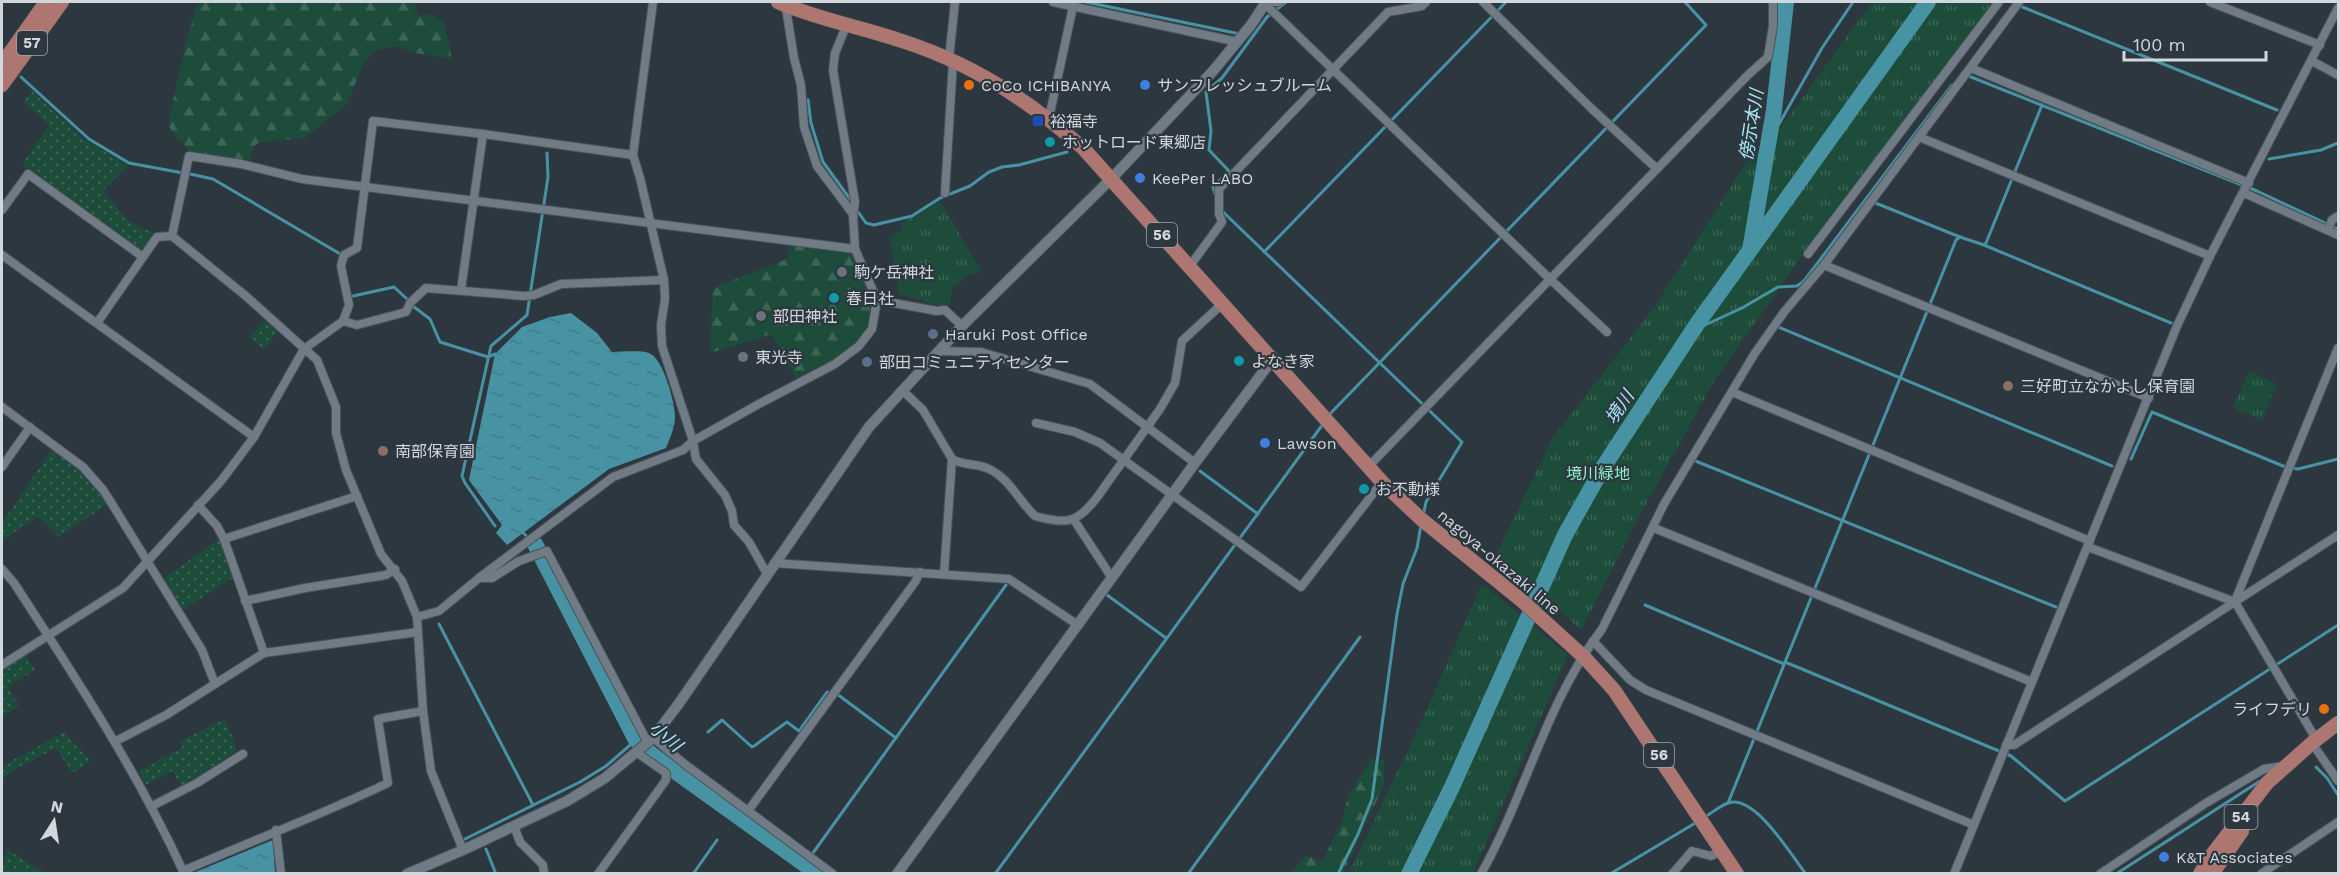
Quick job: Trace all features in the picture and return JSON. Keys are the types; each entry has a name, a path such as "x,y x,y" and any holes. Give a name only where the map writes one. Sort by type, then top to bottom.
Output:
{"main road":[{"name":"57","path":"2,64 46,2"},
{"name":"57","path":"2,85 62,2"},
{"name":"nagoya-okazaki line","path":"783,3 904,41 951,60 988,78 1049,118 1083,148 1382,482 1421,519 1572,644 1614,690 1737,873"},
{"name":"54","path":"2200,873 2267,783 2338,723"},
{"name":"54","path":"2212,873 2287,765"}],"street":[{"path":"653,2 633,156 664,280 662,346 693,441 696,459 725,495 732,511 734,525 750,542 767,574"},
{"path":"945,193 955,2"},
{"path":"1053,2 1074,4 1238,42"},
{"path":"1267,2 1279,2"},
{"path":"407,873 421,871 567,801 604,778 644,746 687,693 869,427 962,326 1112,178 1214,71 1267,2"},
{"path":"1267,2 1334,70 1607,332"},
{"path":"1190,266 1222,222 1219,189 1388,12 1422,6 1426,2"},
{"path":"1483,2 1657,169"},
{"path":"1368,467 1768,57 1773,26 1773,2"},
{"path":"1808,254 1999,2"},
{"path":"1481,873 1513,809 1554,709 1602,629 1664,504 1732,392 1784,312 1824,265 2019,2"},
{"path":"2211,2 2320,45"},
{"path":"783,3 801,85 804,127 809,146 817,166 853,214"},
{"path":"1049,118 1074,4"},
{"path":"1953,873 2177,326 2210,256 2338,8"},
{"path":"417,616 439,612 479,578 613,477 683,450 693,441 835,364 860,346 872,329 877,300 855,249 853,214 855,201 833,70 836,53 847,24"},
{"path":"2312,61 2338,75"},
{"path":"1971,68 2249,183"},
{"path":"2,665 123,588 221,481 255,437 304,349 343,321 350,305 341,266 344,255 357,248 373,121 633,156"},
{"path":"461,290 483,134"},
{"path":"1919,137 2210,256"},
{"path":"172,236 189,156 241,164 302,178 365,187 650,221 855,249"},
{"path":"2,210 28,174 143,257"},
{"path":"2244,193 2338,235"},
{"path":"2328,230 2332,220 2338,216"},
{"path":"97,323 157,237 172,236 247,297 317,360 336,407 336,433 346,470 381,554 402,580 417,616 423,711 431,771 463,850"},
{"path":"2,255 255,437"},
{"path":"1824,265 2149,398"},
{"path":"343,321 357,325 406,312 410,303 426,288 524,296 534,295 561,284 664,280"},
{"path":"877,300 937,311 945,310 962,326"},
{"path":"902,390 923,410 952,459 960,463 986,468 1004,478 1035,516 1063,522 1074,520 1088,510 1175,383 1182,341 1222,304"},
{"path":"2235,602 2338,348"},
{"path":"939,351 981,352 1090,384 1194,463"},
{"path":"897,873 1194,463 1272,360"},
{"path":"1732,392 2089,544 2235,602 2338,781"},
{"path":"2,407 83,467 104,491 202,650 215,684"},
{"path":"1036,423 1087,436 1125,459 1300,588 1382,482"},
{"path":"2,467 30,427"},
{"path":"944,574 952,459"},
{"path":"224,539 357,496"},
{"path":"198,505 217,526 224,539 264,653"},
{"path":"1074,520 1112,578"},
{"path":"1654,528 2032,682"},
{"path":"2006,745 2014,745 2338,535"},
{"path":"479,578 492,578 519,561 547,550 644,746 666,773 666,780 597,873"},
{"path":"774,563 1009,579 1078,625"},
{"path":"2,569 14,583 116,741 152,806 183,871 276,830 346,803 388,783 378,719 423,711"},
{"path":"245,601 386,575 395,569"},
{"path":"748,811 920,572"},
{"path":"116,741 166,715 264,653 418,632"},
{"path":"1593,641 1630,680 1646,690 1974,825"},
{"path":"644,746 748,811 833,873"},
{"path":"152,806 197,783 243,754"},
{"path":"2100,873 2206,803 2264,769 2287,765"},
{"path":"2260,873 2338,822"},
{"path":"514,826 520,842 543,865 544,873"},
{"path":"276,830 280,873"},
{"path":"1672,873 1692,851 1711,856 1722,851"}],"green space":[{"path":"198,2 415,2 418,15 433,15 444,22 452,59 416,53 395,46 373,51 363,66 346,105 304,138 258,143 254,146 249,163 191,153 176,138 168,125 185,45"},
{"name":"境川緑地","path":"1872,2 2001,2 1796,264 1713,383 1639,517 1581,630 1496,555 1552,439 1656,305 1742,169 1787,119"},
{"path":"32,91 87,141 128,165 103,191 128,220 155,234 145,248 139,248 22,164 49,125 23,102"},
{"path":"940,201 981,270 974,275 971,273 952,288 950,306 940,306 899,294 890,238 902,229 901,223"},
{"path":"790,243 852,253 871,296 873,312 869,326 861,338 836,358 795,378 772,334 710,353 713,288 787,259"},
{"path":"266,319 279,331 264,350 249,337"},
{"path":"2249,371 2277,384 2262,420 2233,408"},
{"path":"53,448 83,474 108,504 58,537 38,516 2,541 2,523"},
{"path":"220,538 234,577 183,610 163,579"},
{"path":"1482,584 1568,655 1473,873 1349,873 1417,731"},
{"path":"25,655 35,670 8,687 19,706 2,717 2,670"},
{"path":"225,719 237,748 235,753 181,786 172,771 146,785 139,771 183,747 180,741"},
{"path":"64,732 91,761 72,773 56,748 13,770 2,780 2,766"},
{"path":"1371,759 1384,760 1384,785 1343,873 1291,873 1306,855 1322,862 1342,822 1348,796"},
{"path":"8,850 42,873 2,873 2,864"}],"water":[{"path":"571,313 597,333 612,352 641,352 649,353 654,357 663,371 673,401 675,417 673,429 666,448 609,469 507,545 496,533 502,525 469,480 495,354 522,327 550,317"},
{"path":"273,840 275,873 193,873"}],"waterway":[{"path":"1086,2 1240,34"},
{"path":"1216,197 1213,187 1229,171 1209,150 1211,131 1206,92 1222,78 1267,17 1286,2"},
{"path":"1264,252 1506,2"},
{"path":"1328,416 1706,25 1685,2"},
{"name":"傍示本川","path":"1750,250 1774,110 1786,2"},
{"path":"1770,125 1774,127 1779,124 1822,48 1853,2"},
{"name":"境川","path":"1409,874 1452,787 1565,535 1602,469 1697,324 1928,2"},
{"path":"2020,6 2277,110"},
{"path":"1966,75 2257,191 2338,229"},
{"path":"21,77 89,139 129,163 183,173"},
{"path":"1694,330 1742,308 1778,287 1797,286 1804,281 1952,85"},
{"path":"808,100 811,123 823,162 853,203"},
{"path":"1728,803 1956,240 1960,237 1984,245 1986,243 2042,105"},
{"path":"2269,159 2321,150 2338,143"},
{"path":"856,209 866,223 874,225 912,216 940,198 970,186 989,172 1067,152"},
{"path":"495,526 462,476 491,346 527,315 548,177 547,153"},
{"path":"190,174 213,179 342,255"},
{"path":"1873,202 1960,237"},
{"path":"1220,209 1462,442 1426,502 1423,516"},
{"path":"1984,245 2171,323"},
{"path":"353,296 394,287 407,299"},
{"path":"414,307 430,319 440,342 488,357 495,354"},
{"path":"1778,327 2112,466"},
{"path":"2131,459 2152,412 2283,466 2298,469 2338,459"},
{"path":"995,874 1323,424"},
{"path":"1693,460 2056,607"},
{"path":"1200,471 1258,514"},
{"path":"1338,874 1372,799 1397,614 1403,584 1417,548 1421,525"},
{"path":"521,531 535,544"},
{"name":"小川","path":"535,544 636,740 651,754 818,874"},
{"path":"805,864 1006,585"},
{"path":"1107,595 1166,638"},
{"path":"1645,605 1784,664"},
{"path":"439,624 533,805"},
{"path":"1785,662 2011,756 2065,801 2338,625"},
{"path":"1188,874 1360,637"},
{"path":"708,732 722,720 752,747 787,722 799,731 827,692 837,694 896,738"},
{"path":"465,839 580,782 606,766 636,740"},
{"path":"2316,767 2327,778 2338,795"},
{"path":"2116,874 2260,781"},
{"path":"1703,818 1728,803 1738,803 1749,808 1761,816 1772,828 1806,874"},
{"path":"1610,874 1697,822"},
{"path":"693,874 717,840"},
{"path":"486,849 496,874"}],"place":[{"name":"CoCo ICHIBANYA","path":"969,85"},
{"name":"サンフレッシュブルーム","path":"1145,85"},
{"name":"裕福寺","path":"1038,121"},
{"name":"ホットロード東郷店","path":"1050,142"},
{"name":"KeePer LABO","path":"1140,178"},
{"name":"駒ケ岳神社","path":"842,272"},
{"name":"春日社","path":"834,298"},
{"name":"部田神社","path":"761,316"},
{"name":"Haruki Post Office","path":"933,334"},
{"name":"東光寺","path":"743,357"},
{"name":"よなき家","path":"1239,361"},
{"name":"部田コミュニティセンター","path":"867,362"},
{"name":"三好町立なかよし保育園","path":"2008,386"},
{"name":"Lawson","path":"1265,443"},
{"name":"南部保育園","path":"383,451"},
{"name":"お不動様","path":"1364,489"},
{"name":"ライフデリ","path":"2324,709"},
{"name":"K&T Associates","path":"2164,857"}]}
